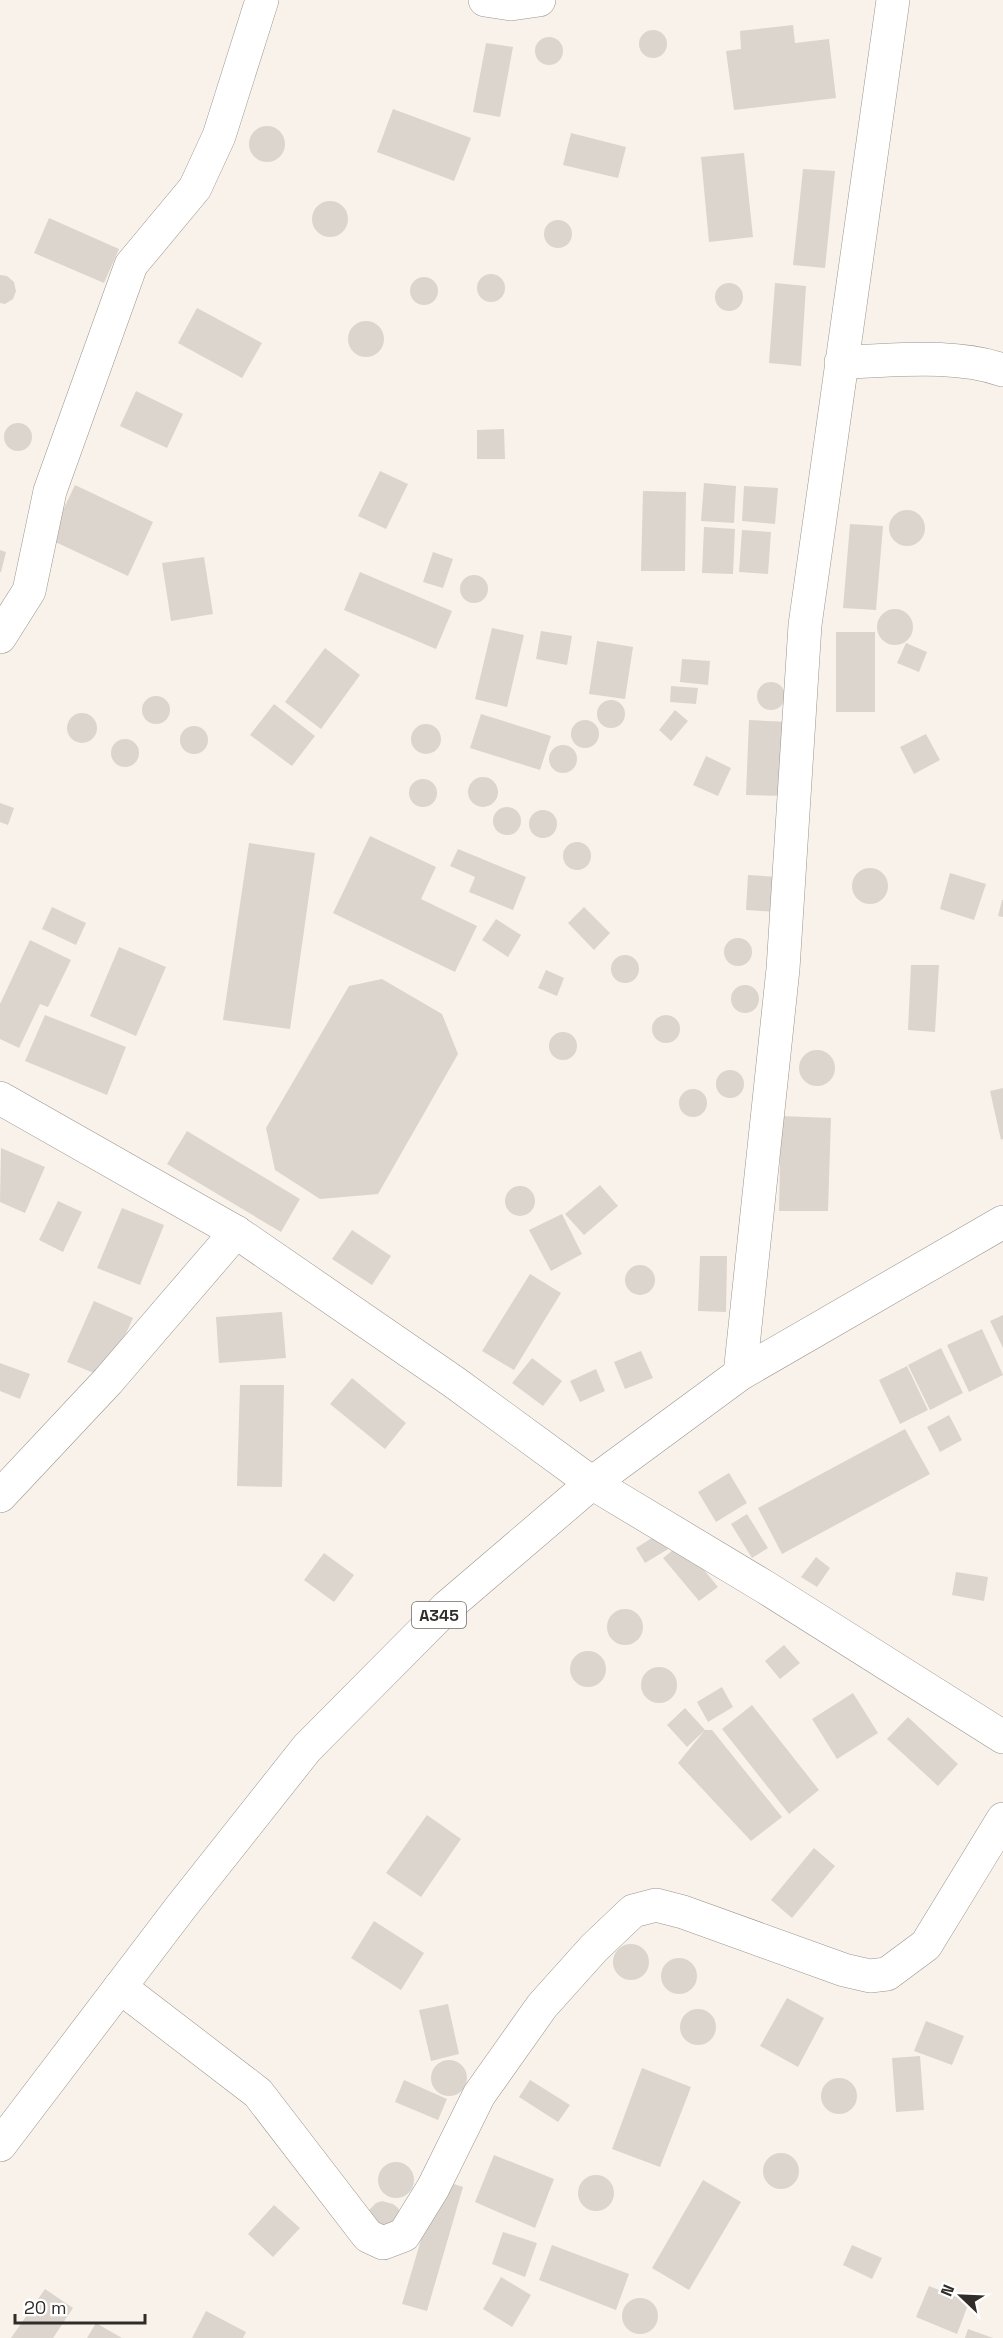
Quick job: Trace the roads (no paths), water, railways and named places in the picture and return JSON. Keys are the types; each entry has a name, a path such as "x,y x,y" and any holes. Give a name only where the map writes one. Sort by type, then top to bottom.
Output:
{"main road":[{"path":"0,637 29,591 50,491 131,264 195,188 219,136 262,0"},
{"path":"740,1374 783,969 805,625 893,0"},
{"path":"841,362 960,361 979,362 1003,370"},
{"path":"0,1098 236,1232 454,1382 592,1483 765,1587 1003,1737"},
{"name":"A345","path":"0,2145 307,1748 447,1607 592,1483 740,1374 1003,1222"},
{"path":"0,1496 108,1381 236,1232"},
{"path":"120,1987 258,2093 368,2236 383,2243 404,2235 433,2188 479,2095 542,2006 594,1948 633,1911 656,1905 683,1912 844,1970 870,1976 887,1974 926,1945 1003,1819"}]}
